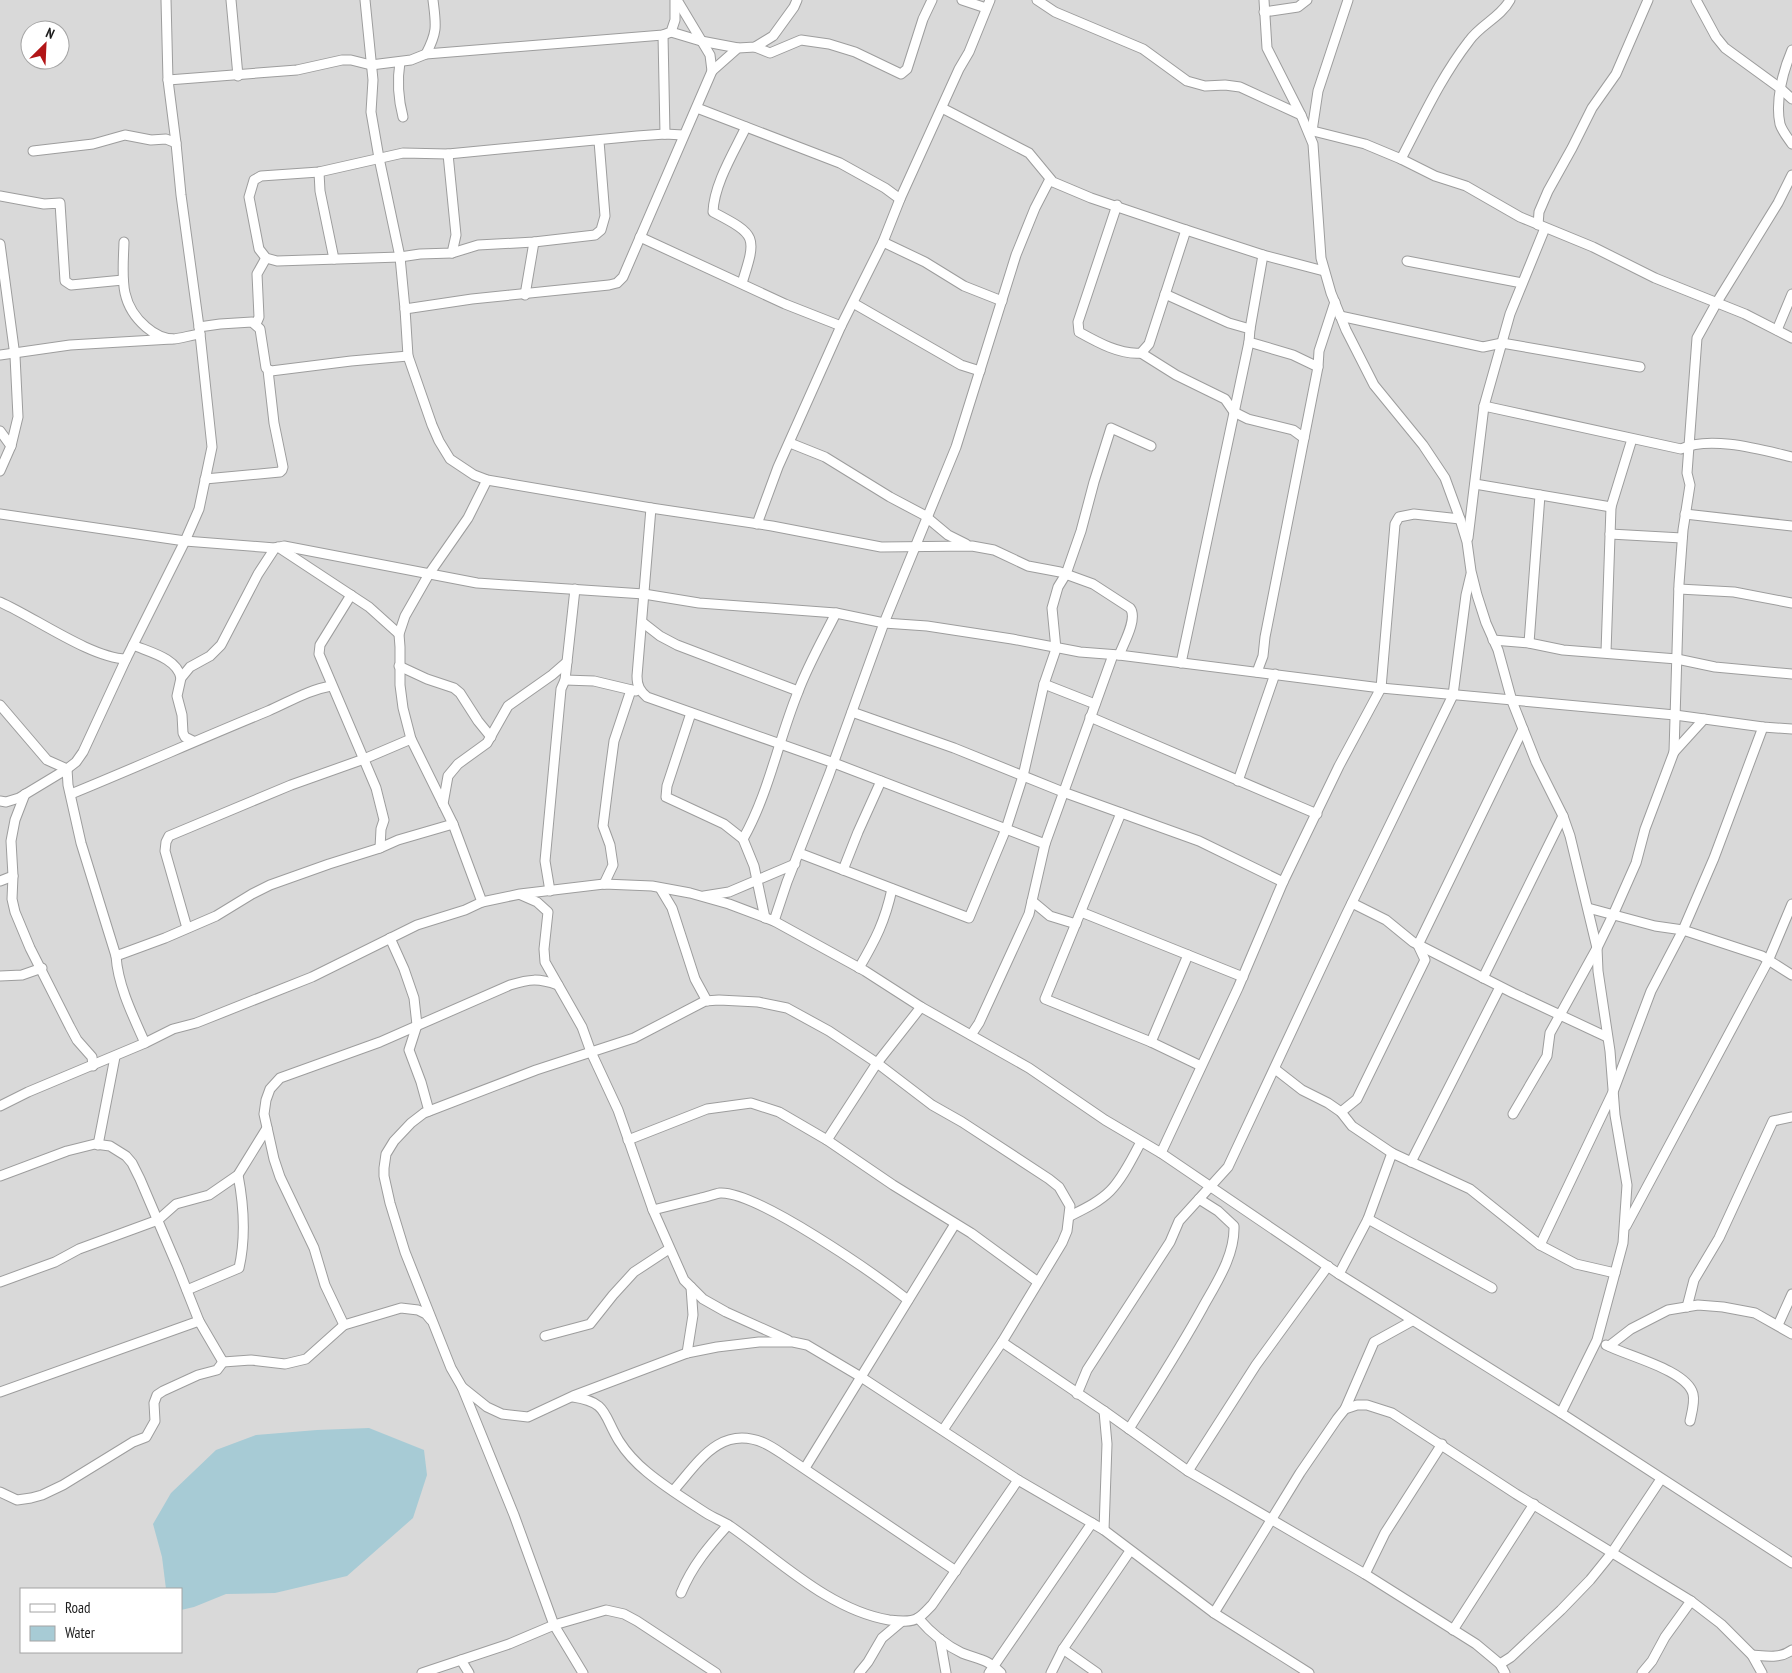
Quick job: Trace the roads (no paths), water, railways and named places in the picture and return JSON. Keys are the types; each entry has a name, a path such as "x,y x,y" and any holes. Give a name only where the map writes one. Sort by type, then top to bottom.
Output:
{"street":[{"path":"0,801 13,801 25,794 67,769 76,762 83,752 126,658 185,542 199,509 212,447 199,331 180,195 168,80 166,0"},
{"path":"231,0 238,76"},
{"path":"365,0 373,80 371,112 400,257 408,356 435,433 450,459 474,475 487,480 756,524 881,547 972,546"},
{"path":"426,54 434,39 436,29 433,0"},
{"path":"665,134 667,33 676,20 676,0"},
{"path":"676,0 710,55 712,71"},
{"path":"755,47 773,36 797,0"},
{"path":"168,80 297,70 342,60 351,60 371,65 411,60 426,54 667,33 738,48 755,47 770,53 801,40 829,44 855,52 896,73 902,74 907,69 923,19 932,0"},
{"path":"756,524 778,467 841,326 883,242 900,199 969,52 988,4 962,0"},
{"path":"1037,0 1054,12 1143,50 1187,81 1205,86 1225,85 1240,87 1301,114"},
{"path":"1264,0 1267,48 1310,131 1315,157 1319,238 1324,272 1340,316 1374,384 1422,445 1445,478 1467,542 1471,572 1486,624 1498,650 1512,701 1536,762 1563,816 1570,836 1597,948 1598,972 1613,1092 1627,1185 1624,1231 1623,1243 1597,1340 1560,1413"},
{"path":"1264,12 1298,7 1307,0"},
{"path":"1310,131 1318,91 1348,0"},
{"path":"1401,159 1433,97 1466,43 1479,29 1506,7 1510,0"},
{"path":"1467,542 1484,406 1510,314 1542,226 1539,212 1548,191 1592,108 1616,74 1648,0"},
{"path":"1696,0 1716,37 1725,48 1792,99"},
{"path":"405,309 609,285 623,278 712,71 738,48"},
{"path":"1792,50 1780,88 1780,123 1792,144"},
{"path":"400,62 398,99 403,117"},
{"path":"697,108 840,163 885,188 900,199"},
{"path":"942,108 1029,153 1053,182 1091,198 1118,205 1186,230 1324,272"},
{"path":"742,283 752,250 751,239 738,225 713,212 715,194 746,127"},
{"path":"1310,131 1351,140 1401,159 1435,176 1466,186 1520,217 1593,247 1655,278 1717,302 1792,338"},
{"path":"599,140 605,216 602,230 595,235 534,242 478,245 452,253 400,257 277,261 266,258 259,249 249,197 254,180 261,176 319,172 403,153 448,154 574,141 665,134 684,135"},
{"path":"33,151 93,144 125,135 151,140 166,139 176,143"},
{"path":"448,154 456,235 452,253"},
{"path":"319,172 320,191 334,259"},
{"path":"1513,1114 1547,1056 1550,1032 1597,948 1613,915 1636,863 1674,752 1679,589 1682,538 1690,485 1687,473 1697,338 1778,202 1792,175"},
{"path":"770,920 799,853 834,763 884,623 956,447 1016,255 1035,208 1050,179"},
{"path":"0,196 44,204 60,203 65,281 71,285 123,280"},
{"path":"1118,205 1078,322 1079,332 1102,345 1133,354 1141,353 1176,375 1225,399 1234,412 1248,419 1293,430 1304,438"},
{"path":"1141,353 1149,344 1186,230"},
{"path":"640,237 785,304 841,326"},
{"path":"124,242 123,280 124,293 128,305 140,322 154,334 172,339"},
{"path":"525,295 534,242"},
{"path":"883,242 925,262 964,286 1002,301"},
{"path":"0,244 4,297 15,353 18,416 11,446 0,471"},
{"path":"1181,663 1249,342 1263,255"},
{"path":"256,324 259,317 257,274 266,258"},
{"path":"1407,260 1522,283"},
{"path":"1165,294 1228,322 1250,329"},
{"path":"1777,330 1792,294"},
{"path":"1257,672 1264,656 1265,637 1318,367 1319,351 1335,302"},
{"path":"853,303 961,365 980,371"},
{"path":"1340,316 1392,329 1483,347 1502,343 1640,368"},
{"path":"0,355 70,345 172,339 220,324 252,322 256,324 260,329 268,370 274,423 283,467 280,472 205,479"},
{"path":"1249,342 1293,355 1318,367"},
{"path":"268,370 275,371 408,356"},
{"path":"1484,406 1681,449 1690,444 1732,444 1792,457"},
{"path":"799,853 968,918 1006,829 1023,776 1044,684 1056,648 1052,608 1058,587 1066,574 1081,530 1111,428 1151,446"},
{"path":"0,431 11,446"},
{"path":"1606,652 1611,507 1632,439"},
{"path":"790,443 825,457 890,497 927,517 952,538 972,546 994,550 1028,566 1066,574 1094,584 1125,604 1132,611 1133,618 1095,704 1045,844 1029,914 979,1024 970,1035"},
{"path":"482,902 453,824 411,739 402,708 399,634 405,616 429,574 468,518 487,480"},
{"path":"1475,484 1611,507"},
{"path":"1529,643 1540,495"},
{"path":"640,692 637,676 651,508"},
{"path":"0,514 185,542 276,548 284,546 476,583 644,594 699,603 836,612 884,623 928,626 1056,648 1381,688 1674,715 1762,727 1792,729"},
{"path":"1161,1153 1243,977 1283,882 1339,766 1381,688 1395,524 1399,517 1414,514 1460,519"},
{"path":"1685,514 1792,526"},
{"path":"1610,534 1682,538"},
{"path":"276,548 351,595 399,634"},
{"path":"193,741 185,737 183,732 182,715 177,696 181,678 190,667 210,656 221,646 258,574 276,548"},
{"path":"1077,1394 1087,1370 1170,1242 1179,1221 1228,1167 1352,903 1453,695 1466,595 1471,572"},
{"path":"550,891 545,861 561,689 565,680 575,589"},
{"path":"1679,589 1734,592 1792,603"},
{"path":"351,595 320,645 320,659 376,788 384,820 381,829 380,848"},
{"path":"0,602 83,645 111,657 126,658"},
{"path":"743,839 755,818 770,778 798,692 836,612"},
{"path":"642,622 660,636 677,645 798,692"},
{"path":"1493,640 1529,643 1563,650 1676,659 1715,667 1792,674"},
{"path":"133,645 168,661 180,673 181,678"},
{"path":"443,804 446,783 453,770 479,750 491,737 508,706 567,662"},
{"path":"399,666 427,679 454,688 460,693 491,737"},
{"path":"1238,781 1275,674"},
{"path":"565,680 594,681 640,692 647,697 834,763 1045,844"},
{"path":"1044,684 1095,704"},
{"path":"71,794 319,688 331,686"},
{"path":"604,884 613,866 610,845 603,826 610,769 614,741 631,690"},
{"path":"0,705 48,760 67,769"},
{"path":"852,712 954,748 1063,792 1200,841 1283,882"},
{"path":"691,713 667,786 666,797 724,824 743,839 754,866 770,920"},
{"path":"1090,718 1317,814"},
{"path":"1674,752 1704,718"},
{"path":"1540,1245 1613,1092 1651,991 1683,930 1714,858 1762,727"},
{"path":"1418,945 1523,729"},
{"path":"187,928 165,851 169,836 291,785 364,759 411,739"},
{"path":"67,769 68,785 81,843 116,956 129,1007 145,1044"},
{"path":"843,870 881,781"},
{"path":"25,794 15,820 11,841 12,899 15,912 30,948 42,968 77,1040 92,1057 93,1066"},
{"path":"1121,813 1045,998 1151,1042 1201,1066"},
{"path":"1483,978 1563,816"},
{"path":"116,956 216,916 270,885 380,848 398,840 453,824"},
{"path":"701,896 729,892 794,864"},
{"path":"0,881 13,876"},
{"path":"0,1106 28,1092 145,1044 173,1029 196,1024 312,977 416,926 465,910 482,902 520,894 604,884 660,888 701,896 770,920 859,968 921,1007 1029,1068 1105,1120 1161,1153 1339,1274 1692,1497 1792,1563"},
{"path":"660,888 672,908 695,979 707,1001"},
{"path":"859,968 879,932 888,910 892,889"},
{"path":"520,894 537,902 548,912 544,950 545,962 582,1027 591,1052 618,1110 653,1210 684,1280 703,1299 793,1342"},
{"path":"1032,901 1050,916 1076,924"},
{"path":"1352,903 1386,920 1418,945 1500,987 1607,1037"},
{"path":"1624,1231 1768,961 1792,904"},
{"path":"1588,908 1655,926 1683,930 1762,956 1792,975"},
{"path":"1081,912 1243,977"},
{"path":"390,938 414,998 417,1025 409,1050 429,1111"},
{"path":"1342,1112 1357,1099 1425,960 1418,945"},
{"path":"1151,1042 1188,955"},
{"path":"0,976 22,975 42,968"},
{"path":"344,1325 325,1286 314,1248 280,1177 264,1114 270,1089 280,1078 380,1042 510,985 531,979 544,980 558,985"},
{"path":"1410,1162 1500,987"},
{"path":"582,1673 554,1625 514,1516 405,1252 390,1203 384,1168 386,1154 394,1141 411,1123 424,1113 536,1070 634,1038 707,1001 758,1002 786,1008 829,1031 932,1105 962,1122 1049,1179 1065,1196 1070,1206 1067,1230 1062,1243 1002,1342 943,1430"},
{"path":"827,1140 877,1064 921,1007"},
{"path":"98,1144 115,1057"},
{"path":"1275,1068 1302,1090 1342,1112 1352,1126 1392,1153 1470,1189 1540,1245 1576,1264 1615,1273"},
{"path":"628,1140 707,1109 752,1103 779,1112 827,1140 893,1185 980,1239 1038,1282"},
{"path":"1687,1307 1694,1280 1719,1238 1773,1121 1792,1117"},
{"path":"0,1282 55,1262 79,1249 158,1220 176,1204 209,1195 238,1175 267,1128"},
{"path":"1070,1216 1095,1203 1110,1191 1124,1173 1141,1142"},
{"path":"0,1176 67,1151 98,1144 110,1146 119,1151 132,1163 158,1220 199,1321 223,1362"},
{"path":"1339,1274 1368,1220 1392,1153"},
{"path":"187,1290 239,1268 244,1229 238,1175"},
{"path":"653,1210 720,1193 740,1196 760,1204 807,1232 882,1280 908,1300"},
{"path":"1129,1429 1191,1330 1216,1284 1231,1249 1234,1226 1218,1211 1199,1199"},
{"path":"1368,1220 1492,1288"},
{"path":"805,1468 955,1224"},
{"path":"545,1336 590,1324 634,1272 669,1249"},
{"path":"1188,1471 1256,1365 1328,1266"},
{"path":"687,1353 693,1315 691,1287"},
{"path":"1778,1325 1792,1294"},
{"path":"1608,1346 1631,1328 1668,1310 1698,1305 1724,1307 1755,1313 1792,1334"},
{"path":"0,1492 18,1500 42,1495 63,1485 133,1442 146,1437 155,1420 154,1403 157,1395 198,1375 217,1370 223,1362 251,1360 285,1364 306,1359 344,1325 401,1308 410,1308 426,1314 434,1323"},
{"path":"0,1392 199,1321"},
{"path":"1214,1613 1315,1451 1346,1409 1374,1342 1412,1321"},
{"path":"1597,1340 1671,1372 1688,1384 1693,1393 1690,1421"},
{"path":"462,1387 487,1407 502,1414 528,1417 573,1396 687,1353 759,1342 793,1342 807,1345 862,1376 1018,1480 1104,1530 1214,1613 1309,1673"},
{"path":"1002,1342 1188,1471 1365,1574 1476,1644 1500,1664 1505,1673"},
{"path":"573,1396 598,1404 608,1416 619,1440 628,1453 646,1471 673,1491 728,1525 780,1564 845,1606 874,1618 901,1622 918,1618 932,1605 1018,1480"},
{"path":"1346,1409 1357,1404 1380,1408 1392,1413 1611,1554 1691,1602 1721,1624 1752,1655 1762,1673"},
{"path":"1104,1411 1107,1444 1104,1530"},
{"path":"673,1491 704,1455 719,1443 730,1438 746,1437 764,1443 805,1468 956,1570"},
{"path":"1365,1574 1385,1533 1442,1444"},
{"path":"1500,1664 1511,1657 1590,1580 1611,1554 1661,1479"},
{"path":"1453,1630 1534,1504"},
{"path":"991,1669 1092,1523"},
{"path":"681,1593 696,1564 728,1525"},
{"path":"1051,1673 1063,1649 1130,1551"},
{"path":"1642,1673 1652,1662 1665,1636 1691,1602"},
{"path":"422,1673 509,1644 554,1625 606,1610 614,1611 637,1621 716,1673"},
{"path":"918,1618 940,1639 963,1653 987,1661 991,1669 1001,1673"},
{"path":"859,1673 882,1638 901,1622"},
{"path":"940,1639 946,1673"},
{"path":"1063,1649 1097,1673"},
{"path":"1752,1655 1776,1656 1786,1654 1792,1650"},
{"path":"462,1660 469,1673"}],"water":[{"path":"369,1428 424,1450 427,1475 413,1518 347,1576 275,1593 226,1594 182,1610 182,1588 166,1588 162,1557 153,1524 171,1493 216,1450 256,1435"}]}
